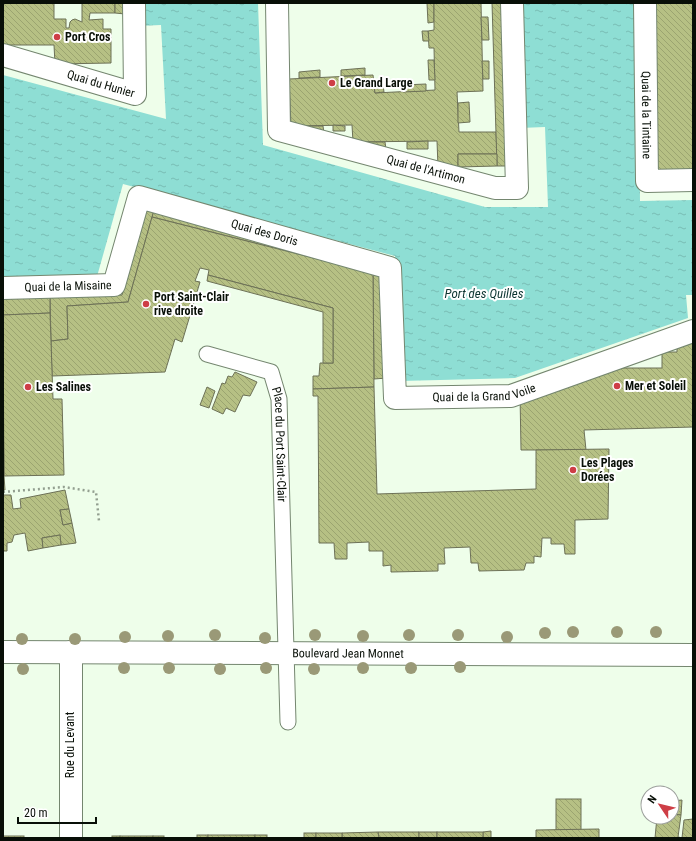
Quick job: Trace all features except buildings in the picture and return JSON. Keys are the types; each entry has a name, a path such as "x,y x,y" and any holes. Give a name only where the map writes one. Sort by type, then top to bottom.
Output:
{"street":[{"name":"Quai du Hunier","path":"3,55 135,94 134,3"},
{"name":"Quai de l'Artimon","path":"276,3 279,130 495,188 517,188 512,3"},
{"name":"Quai de la Tintaine","path":"645,3 647,181 693,180"},
{"name":"Quai des Doris","path":"139,197 390,268"},
{"name":"Quai de la Misaine","path":"3,288 114,285 139,197"},
{"name":"Quai de la Grand Voile","path":"390,268 396,398 511,396 693,331"},
{"name":"Boulevard Jean Monnet","path":"3,652 693,655"},
{"name":"Rue du Levant","path":"71,652 71,838"}],"lane":[{"name":"Place du Port Saint-Clair","path":"207,354 271,372 279,399 286,653"},
{"path":"286,653 288,722"}],"path":[{"path":"3,492 64,488 96,492 99,521"}],"water":[{"name":"Port des Quilles","path":"137,3 258,3 263,145 485,207 548,207 545,127 520,128 518,3 638,3 640,201 693,200 693,295 686,295 688,318 515,378 400,381 395,256 123,184 96,280 3,281 3,75 166,119 161,25 138,26"}],"place":[{"name":"Port Cros","path":"57,37"},
{"name":"Le Grand Large","path":"332,83"},
{"name":"Port Saint-Clair rive droite","path":"146,304"},
{"name":"Mer et Soleil","path":"617,386"},
{"name":"Les Salines","path":"28,387"},
{"name":"Les Plages Dorées","path":"573,470"}]}
